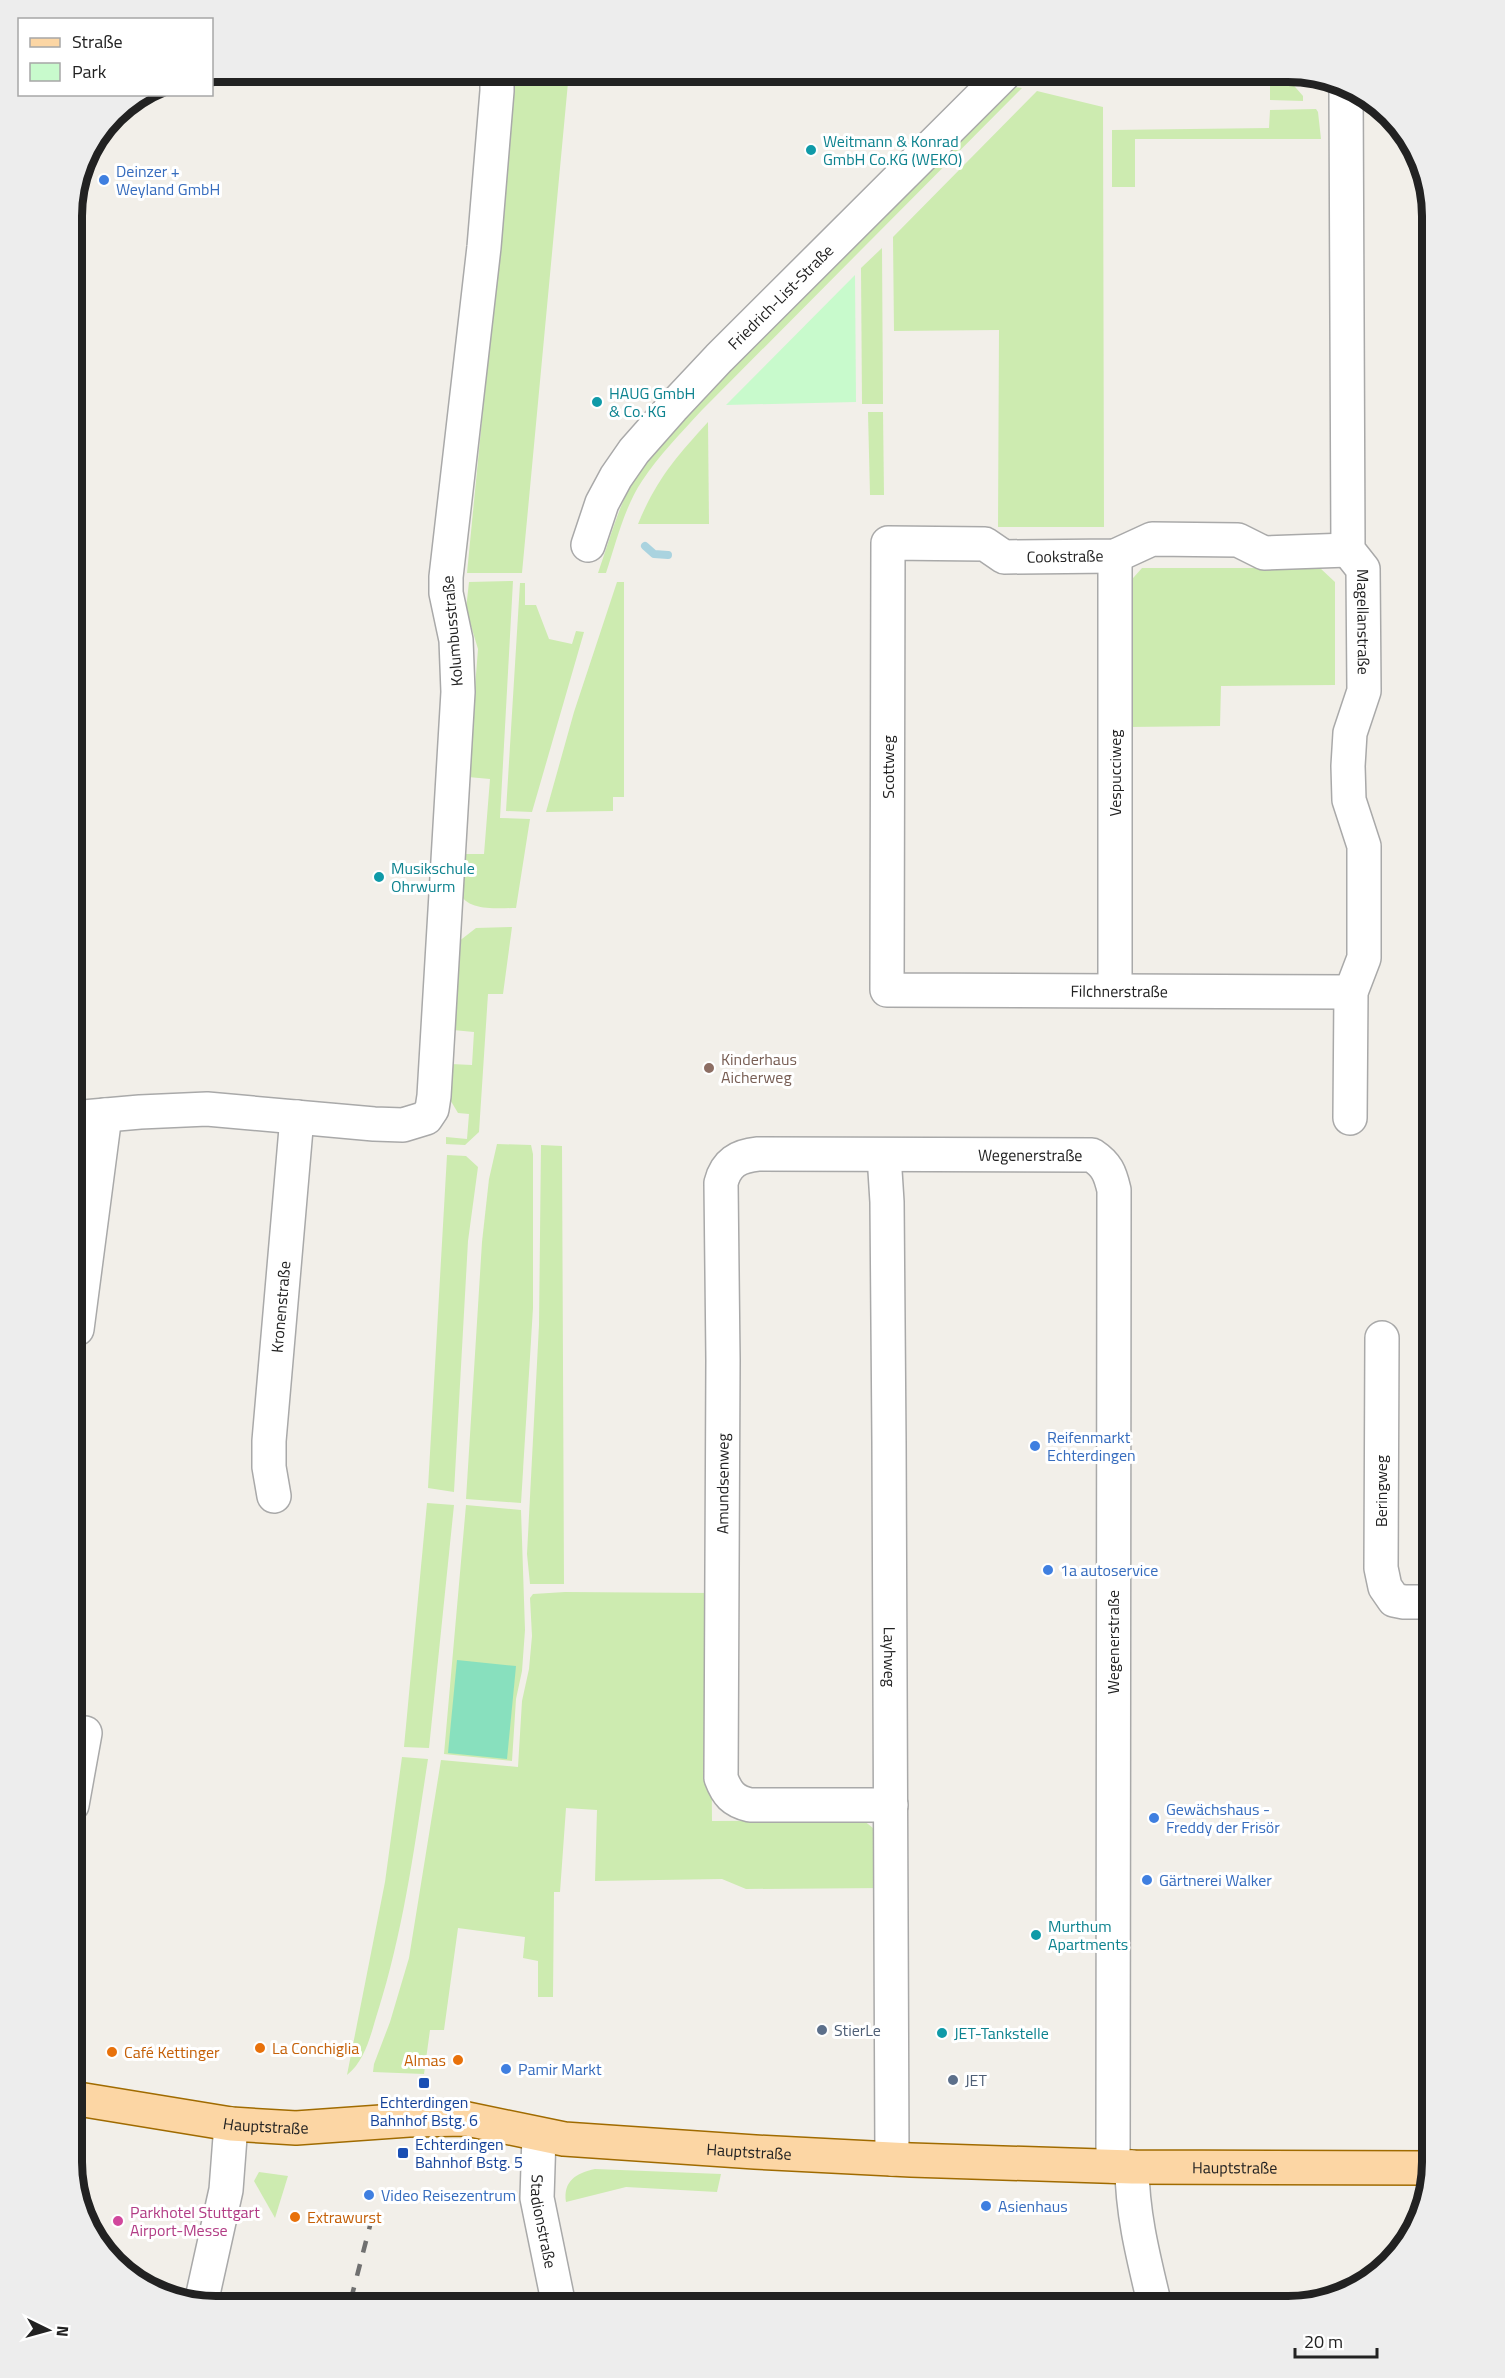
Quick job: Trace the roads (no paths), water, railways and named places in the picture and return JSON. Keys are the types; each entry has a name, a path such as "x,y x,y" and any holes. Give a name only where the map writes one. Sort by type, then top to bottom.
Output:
{"main road":[{"name":"Hauptstraße","path":"82,2100 231,2124 296,2128 428,2119 467,2119 539,2135 598,2142 892,2159 1122,2166 1422,2168"}],"street":[{"name":"Kolumbusstraße","path":"297,1117 403,1125 426,1118 432,1109 458,692 456,640 446,593 446,577 484,247 497,83"},
{"name":"Friedrich-List-Straße","path":"588,545 602,503 634,451 719,358 995,83"},
{"name":"Magellanstraße","path":"1346,95 1348,550 1363,569 1364,680 1364,691 1350,733 1348,766 1349,800 1364,846 1364,958 1351,992 1350,1118"},
{"name":"Cookstraße","path":"888,543 985,544 1004,557 1115,556 1152,539 1238,540 1264,553 1348,550"},
{"name":"Scottweg","path":"887,990 888,543"},
{"name":"Vespucciweg","path":"1115,556 1115,989"},
{"name":"Filchnerstraße","path":"887,990 1115,989 1351,992"},
{"path":"83,1117 207,1109 297,1117"},
{"path":"82,1287 105,1115"},
{"name":"Kronenstraße","path":"274,1496 269,1467 269,1442 297,1117"},
{"name":"Amundsenweg","path":"884,1155 758,1154 741,1156 724,1172 721,1184 723,1360 721,1778 727,1792 737,1802 750,1805 891,1805"},
{"name":"Layhweg","path":"884,1155 887,1202 892,2159"},
{"name":"Wegenerstraße","path":"884,1155 1092,1155 1103,1162 1110,1171 1114,1190 1122,2166 1134,2207 1153,2296"},
{"name":"Beringweg","path":"1382,1338 1381,1568 1384,1587 1394,1600 1422,1602"},
{"path":"82,1748 85,1733"},
{"path":"203,2294 226,2190 231,2124"},
{"name":"Stadionstraße","path":"539,2135 537,2198 557,2295"}],"waterway":[{"path":"645,546 654,554 668,555"}],"railway":[{"path":"352,2295 372,2218"}],"place":[{"name":"Weitmann & Konrad GmbH Co.KG (WEKO)","path":"811,150"},
{"name":"Deinzer + Weyland GmbH","path":"104,180"},
{"name":"HAUG GmbH & Co. KG","path":"597,402"},
{"name":"Musikschule Ohrwurm","path":"379,877"},
{"name":"Kinderhaus Aicherweg","path":"709,1068"},
{"name":"Reifenmarkt Echterdingen","path":"1035,1446"},
{"name":"1a autoservice","path":"1048,1570"},
{"name":"Gewächshaus - Freddy der Frisör","path":"1154,1818"},
{"name":"Gärtnerei Walker","path":"1147,1880"},
{"name":"Murthum Apartments","path":"1036,1935"},
{"name":"StierLe","path":"822,2030"},
{"name":"JET-Tankstelle","path":"942,2033"},
{"name":"La Conchiglia","path":"260,2048"},
{"name":"Café Kettinger","path":"112,2052"},
{"name":"Almas","path":"458,2060"},
{"name":"Pamir Markt","path":"506,2069"},
{"name":"JET","path":"953,2080"},
{"name":"Echterdingen Bahnhof Bstg. 6","path":"424,2083"},
{"name":"Echterdingen Bahnhof Bstg. 5","path":"403,2153"},
{"name":"Video Reisezentrum","path":"369,2195"},
{"name":"Asienhaus","path":"986,2206"},
{"name":"Extrawurst","path":"295,2217"},
{"name":"Parkhotel Stuttgart Airport-Messe","path":"118,2221"}]}
